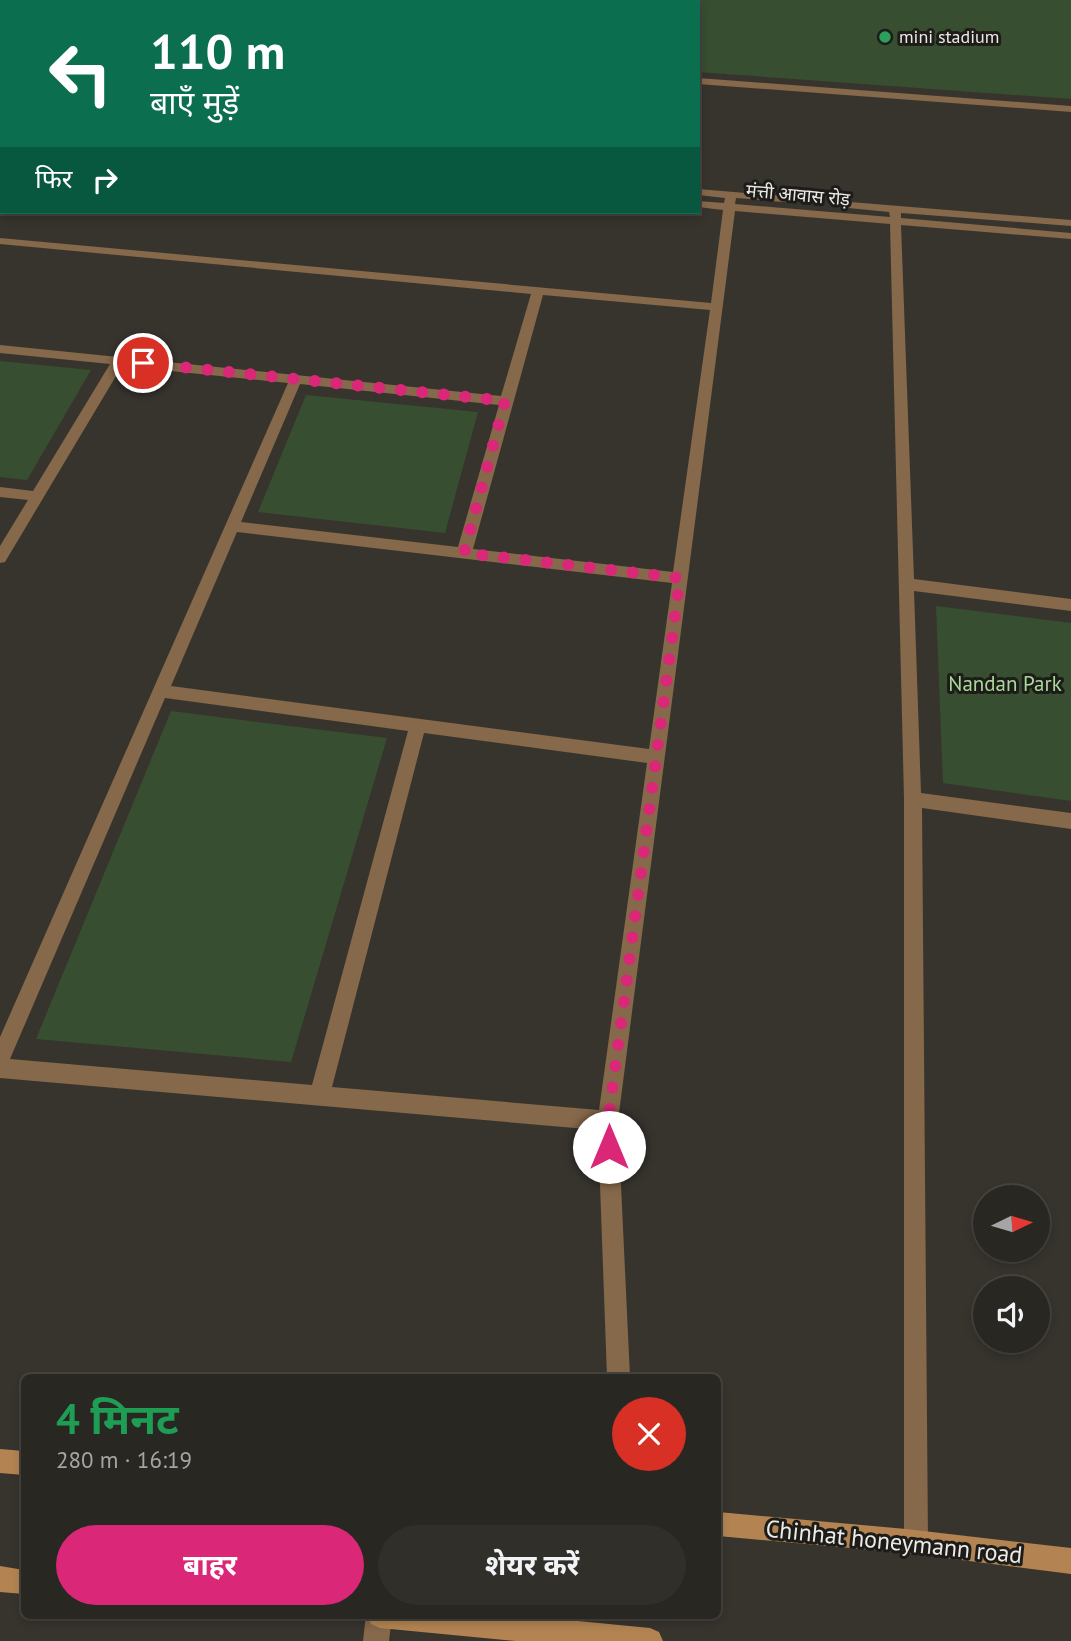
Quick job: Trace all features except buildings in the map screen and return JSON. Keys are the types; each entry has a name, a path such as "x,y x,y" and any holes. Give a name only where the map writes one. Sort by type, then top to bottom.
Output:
{"street":[{"path":"700,81 1071,109"},
{"path":"619,1374 608,1121 730,201 700,193"},
{"name":"मंत्ती आवास रोड़","path":"700,204 730,201 895,215"},
{"path":"895,215 1071,223"},
{"path":"895,215 1071,236"},
{"path":"895,215 913,799 916,1542"},
{"path":"0,240 716,307"},
{"path":"464,553 538,290"},
{"path":"0,349 505,401"},
{"path":"0,558 118,361"},
{"path":"0,1060 296,379"},
{"path":"0,492 37,496"},
{"path":"232,526 680,578"},
{"path":"906,583 1071,605"},
{"path":"161,691 656,757"},
{"path":"319,1096 418,725"},
{"path":"913,799 1071,821"},
{"path":"0,1068 608,1121"},
{"path":"0,1461 21,1463"},
{"name":"Chinhat honeymann road","path":"721,1524 916,1542 1071,1561"},
{"path":"0,1579 21,1581"},
{"path":"376,1641 379,1619"},
{"path":"422,1619 650,1641"}],"green space":[{"name":"mini stadium","path":"700,0 1071,0 1071,99 700,72"},
{"path":"0,361 91,370 27,480 0,477"},
{"path":"306,395 478,412 445,533 258,512"},
{"name":"Nandan Park","path":"936,606 1071,623 1071,801 943,783"},
{"path":"171,711 387,738 291,1062 36,1039"}],"place":[{"name":"mini stadium","path":"885,37"}],"route":[{"path":"143,363 505,401 464,553 680,578 608,1121 609,1147"}]}
